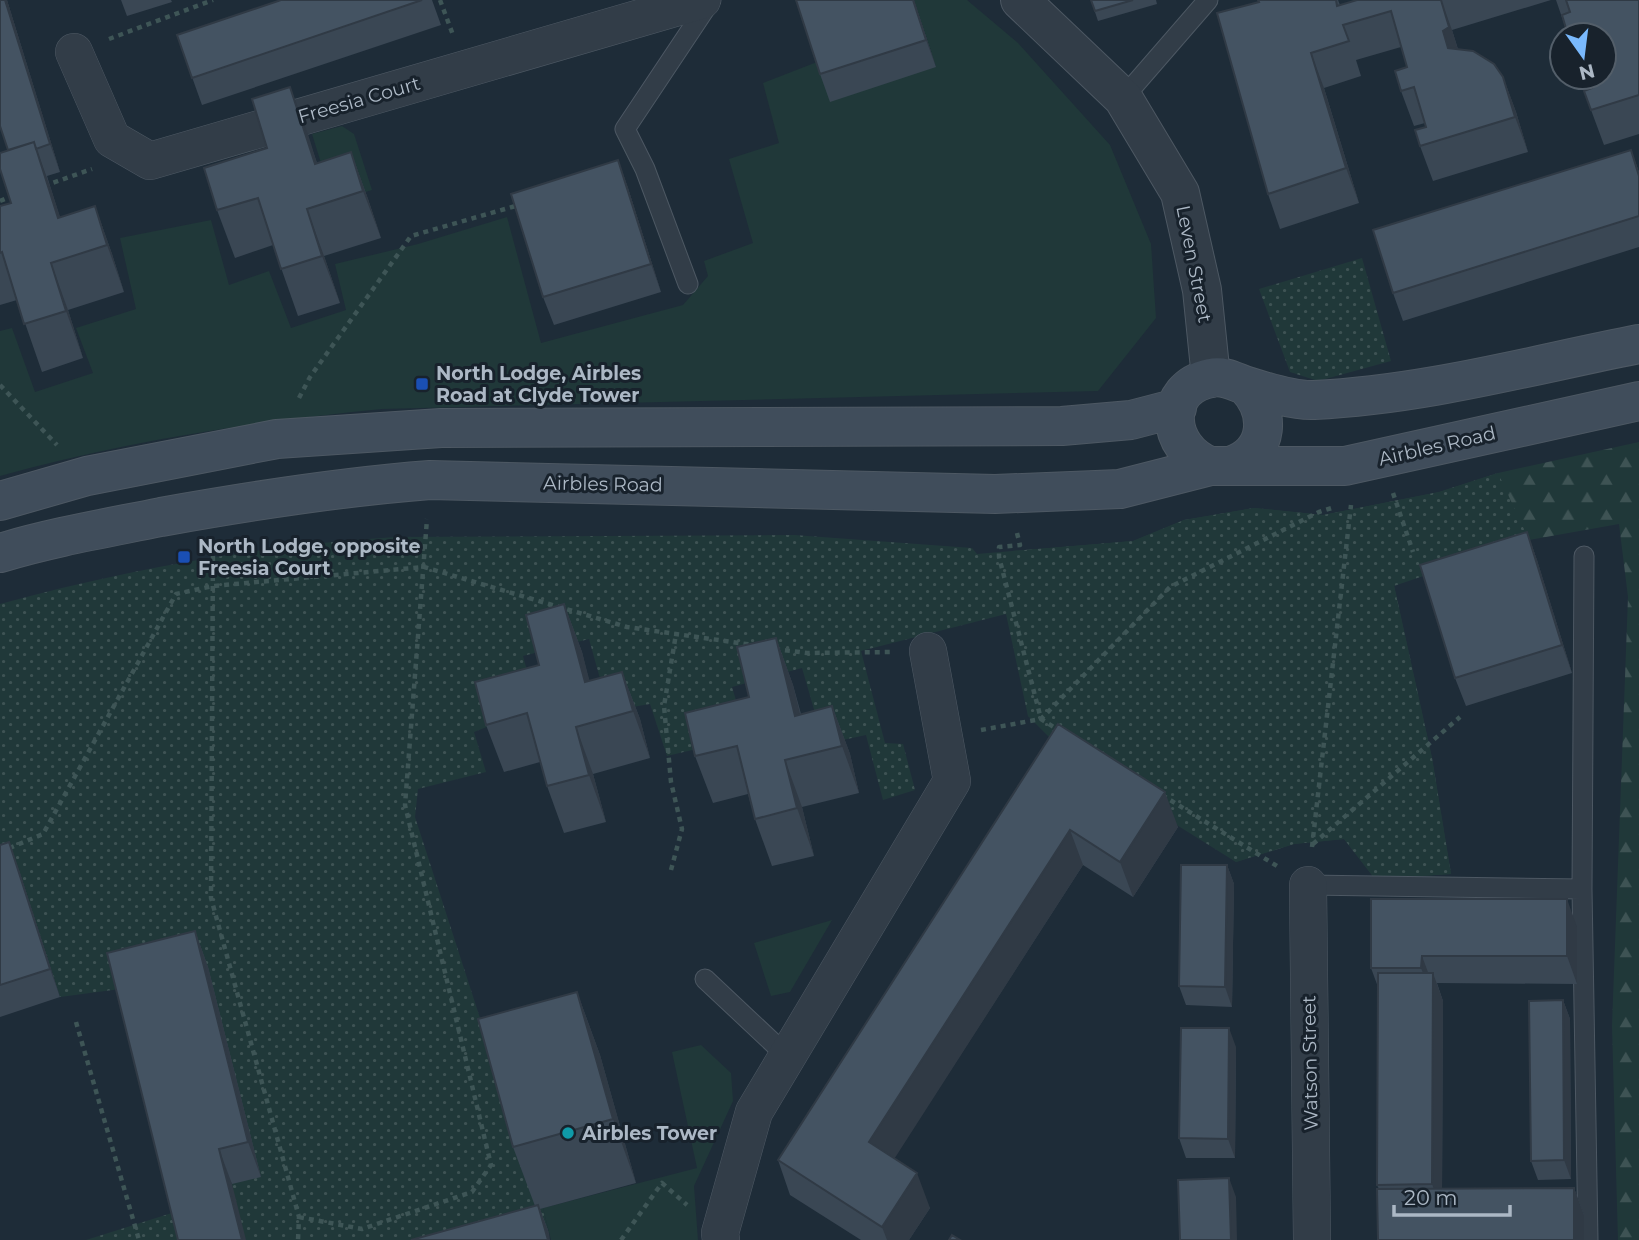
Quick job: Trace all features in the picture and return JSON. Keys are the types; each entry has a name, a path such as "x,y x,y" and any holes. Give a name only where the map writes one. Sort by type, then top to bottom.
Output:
{"main road":[{"path":"1222,465 1196,460 1180,442 1175,427 1177,408 1184,394 1196,384 1228,382 1310,400 1394,393 1639,344"},
{"name":"Airbles Road","path":"0,553 48,539 213,508 359,485 430,480 995,494 1120,489 1222,465 1257,450 1263,433 1264,418 1257,397 1228,382"},
{"name":"Airbles Road","path":"1222,465 1345,466 1639,401"},
{"path":"0,501 87,476 277,439 441,428 1062,426 1131,420 1177,408"}],"street":[{"name":"Freesia Court","path":"137,154 150,161 643,8 702,0"},
{"name":"Leven Street","path":"1020,0 1123,98 1180,193 1202,290 1228,382"},
{"path":"74,52 112,139 137,154"},
{"path":"720,1236 754,1112 952,781 928,651"},
{"name":"Watson Street","path":"1308,885 1312,1240"}],"lane":[{"path":"688,284 645,169 625,129 711,0"},
{"path":"1123,98 1208,0"},
{"path":"1584,556 1582,889 1588,1240"},
{"path":"1308,885 1582,889"},
{"path":"705,979 787,1056"}],"path":[{"path":"74,52 213,0"},
{"path":"37,188 137,154"},
{"path":"0,201 25,192"},
{"path":"277,439 310,377 411,236 528,202"},
{"path":"0,385 87,476"},
{"path":"299,1217 362,1229 472,1192 491,1165 405,805 430,480"},
{"path":"1392,492 1413,552"},
{"path":"995,494 992,533 1018,533 1020,545 999,548 999,557 1041,719 1064,734"},
{"path":"944,737 1041,719 1170,587 1319,512 1352,502 1308,885 1157,791"},
{"path":"213,508 211,898 299,1217 298,1240"},
{"path":"0,852 43,834 176,594 213,586 424,567 627,627 754,646"},
{"path":"671,870 682,829 671,782 664,706 676,634"},
{"path":"768,648 807,653 928,651"},
{"path":"1312,844 1460,717"},
{"path":"76,1022 139,1240"},
{"path":"621,1240 662,1183 720,1236"}],"green space":[{"path":"914,0 967,0 1018,43 1110,145 1151,244 1156,318 1098,391 382,409 190,434 94,453 0,476 0,331 12,328 35,392 93,373 76,328 136,309 120,238 211,220 229,285 269,271 291,328 346,310 335,264 418,244 507,217 541,343 683,305 708,276 704,261 753,243 729,159 779,143 763,83 817,62 936,67"},
{"path":"342,126 354,134 372,190 333,202 312,134"},
{"path":"1362,258 1391,361 1318,381 1290,372 1259,289"},
{"path":"1639,442 1639,1240 1618,1240 1612,1026 1628,597 1619,524 1529,540 1394,585 1432,758 1451,874 1375,879 1344,839 1294,844 1236,862 1028,716 1012,551 1133,541 1184,520 1254,508 1323,515 1439,492 1498,473"},
{"path":"1498,473 1529,540 1394,586 1432,758 1451,874 1375,879 1344,839 1294,844 1236,862 1071,759 1028,716 1006,614 861,651 885,743 903,744 915,790 883,800 866,735 824,744 802,668 732,687 747,737 667,756 650,704 609,711 589,639 523,656 537,707 474,732 486,772 418,789 415,817 501,1083 537,1210 543,1208 549,1233 522,1240 246,1240 120,989 60,997 19,870 0,876 0,604 48,591 246,552 396,537 794,535 972,548 977,554 1133,541 1184,520 1254,508 1323,515 1439,492"},
{"path":"832,920 790,992 771,996 754,943"},
{"path":"701,1045 731,1073 733,1101 694,1186 698,1240 551,1240 543,1208 697,1168 672,1052"},
{"path":"175,1212 182,1240 86,1240"}],"building":[{"path":"0,0 5,0 50,144 36,149 34,142 8,150 0,126"},
{"path":"281,0 422,0 192,78 177,35"},
{"path":"796,0 913,0 926,40 820,74"},
{"path":"1091,0 1133,0 1095,11"},
{"path":"1258,0 1336,0 1337,6 1357,0 1441,0 1449,27 1443,31 1448,48 1473,51 1494,64 1503,77 1515,117 1420,146 1415,130 1426,127 1414,87 1401,91 1395,71 1407,67 1391,11 1343,25 1349,41 1311,53 1346,168 1268,194 1217,13 1259,2"},
{"path":"1566,0 1639,0 1639,95 1591,110 1584,91 1618,91 1618,21 1564,21 1562,15 1570,12"},
{"path":"290,87 315,164 351,152 363,191 307,209 322,256 281,269 258,198 217,210 204,168 267,148 252,99"},
{"path":"34,142 58,218 95,206 107,245 51,263 66,311 24,324 2,252 0,253 0,206 11,203 0,169 0,153"},
{"path":"1631,150 1639,176 1639,216 1393,293 1373,230"},
{"path":"618,160 651,264 543,297 511,194"},
{"path":"1527,532 1562,645 1455,678 1420,565"},
{"path":"564,604 585,682 622,672 633,711 576,727 589,775 547,786 527,713 486,725 475,682 539,665 526,615"},
{"path":"776,638 795,716 832,706 842,746 785,760 797,808 755,819 737,746 695,756 685,713 749,697 737,647"},
{"path":"1058,724 1165,792 1120,862 1070,830 869,1142 917,1173 882,1227 778,1160"},
{"path":"9,842 50,969 0,985 0,845"},
{"path":"1181,865 1227,865 1225,987 1179,986"},
{"path":"1371,899 1567,899 1567,956 1422,956 1421,968 1371,968"},
{"path":"195,931 248,1142 219,1149 242,1240 178,1240 107,953"},
{"path":"1378,973 1433,973 1432,1184 1377,1185"},
{"path":"577,992 613,1119 513,1147 478,1019"},
{"path":"1563,1000 1564,1160 1531,1161 1529,1001"},
{"path":"1181,1028 1229,1028 1228,1139 1179,1138"},
{"path":"1229,1178 1231,1240 1180,1240 1178,1180"},
{"path":"1574,1188 1574,1240 1378,1240 1377,1189"},
{"path":"538,1205 548,1240 411,1240"}],"place":[{"name":"North Lodge, Airbles Road at Clyde Tower","path":"422,384"},
{"name":"North Lodge, opposite Freesia Court","path":"184,557"},
{"name":"Airbles Tower","path":"568,1133"}]}
